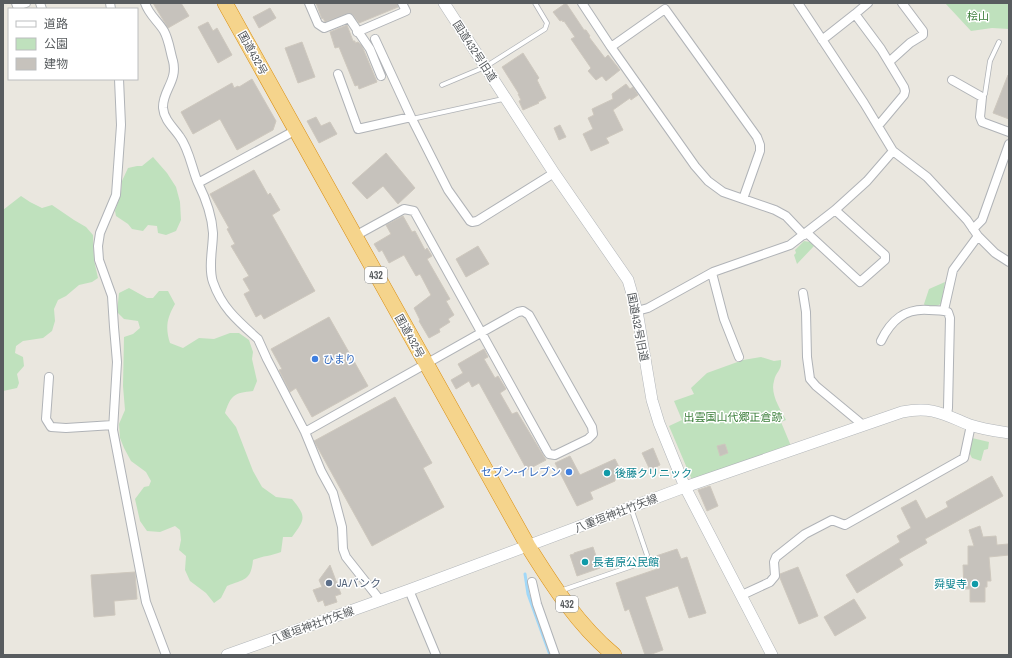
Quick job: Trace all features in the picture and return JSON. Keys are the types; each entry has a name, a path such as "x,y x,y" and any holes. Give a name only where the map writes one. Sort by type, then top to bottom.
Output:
{"highway":[{"name":"国道432号","path":"225,3 528,546 557,592 584,626 614,655"}],"main road":[{"name":"国道432号旧道","path":"444,3 554,173 628,280 638,310 652,400 658,423 686,487 772,655"},
{"name":"八重垣神社竹矢線","path":"227,655 409,590 686,487 902,412 926,410 947,414 970,425 1009,433"}],"street":[{"path":"16,3 17,6 26,3"},
{"path":"145,3 150,14 162,28 167,38 174,75 164,101 164,113 183,142 210,217 213,231 211,273 213,281 227,310 258,339 261,344 270,366 305,432 321,471 333,493 342,526 343,550 346,557 380,600"},
{"path":"309,3 318,24 324,28 348,18 370,49 381,76"},
{"path":"358,32 406,11 402,3"},
{"path":"582,3 611,47 702,175 723,192 774,210 786,216 860,282 885,260 885,255 835,210"},
{"path":"798,3 893,151 926,178 966,220 975,233 995,253 1009,262"},
{"path":"822,40 868,3"},
{"path":"889,62 910,43 924,35 923,31 902,3"},
{"path":"611,47 663,6 757,137 760,150 744,200"},
{"path":"854,14 875,40 905,91 902,98 878,126"},
{"path":"375,39 411,118 448,190 470,221 477,221 554,173"},
{"path":"338,74 358,129 411,118"},
{"path":"119,80 121,125 116,195 100,233 98,246 99,260 112,296 117,362 113,430 146,602 166,655"},
{"path":"952,80 982,97 980,119 982,122 1009,132"},
{"path":"198,183 296,130"},
{"path":"944,310 953,270 982,220 1009,144"},
{"path":"638,310 648,308 712,273 790,245 835,210 866,181 893,151"},
{"path":"305,432 482,333 518,312 523,311 529,315 592,428 593,434 591,437 555,455 549,454 482,333 414,212 404,209 354,236"},
{"path":"712,273 724,319 739,357"},
{"path":"803,293 806,312 807,357 810,379 816,386 863,425"},
{"path":"881,341 885,332 892,323 906,313 921,309 944,310 948,312 950,318 947,414"},
{"path":"49,377 46,420 52,427 66,428 113,425"},
{"path":"742,595 770,582 775,576 774,562 776,557 805,534 832,520 845,525 964,458 970,425"},
{"path":"532,582 537,604 555,655"},
{"path":"409,590 436,655"}],"lane":[{"path":"442,85 485,67 545,29 547,23 535,3"},
{"path":"982,97 985,94 990,61 999,42"},
{"path":"411,118 505,98"},
{"path":"557,592 644,562 646,555 631,508"}],"green space":[{"name":"桧山","path":"945,3 1009,3 1009,29 992,28 971,31"},
{"path":"153,157 167,173 176,187 180,202 181,220 176,231 166,235 158,233 157,226 148,225 143,231 132,229 128,224 116,216 115,211 121,193 122,181 128,168 142,166"},
{"path":"21,196 42,208 52,205 86,227 93,235 94,260 98,278 92,282 79,285 66,296 58,300 54,309 55,321 52,331 43,338 23,341 16,346 15,353 23,357 24,366 17,374 19,383 17,388 3,391 3,210"},
{"path":"804,241 810,242 814,246 797,264 794,255 796,253 795,250"},
{"path":"945,282 941,304 926,307 924,304 929,289"},
{"path":"129,288 147,298 153,298 159,291 168,291 175,304 170,314 167,327 170,343 183,348 199,338 214,339 230,333 239,333 249,340 253,352 252,359 257,381 253,391 237,394 231,399 225,413 236,427 253,471 262,487 276,497 292,499 302,514 302,522 292,537 283,537 281,552 253,560 248,576 227,586 221,598 214,603 206,593 190,581 185,570 186,556 179,550 181,540 180,530 175,526 160,532 147,531 140,521 135,499 144,487 149,486 151,481 146,472 131,461 120,438 119,424 125,410 123,386 124,337 133,334 140,328 138,321 124,319 117,312 119,293"},
{"name":"出雲国山代郷正倉跡","path":"761,357 774,361 781,360 781,367 774,381 773,391 776,401 786,420 781,422 791,446 692,480 669,426 682,420 674,401 694,394 691,388 707,373 743,360"},
{"path":"972,438 989,442 988,449 984,450 981,461 972,458 969,452"}],"building":[{"path":"153,3 181,3 189,16 168,28"},
{"path":"316,3 397,3 398,7 359,23 353,15 349,13 325,22 323,18 322,19"},
{"path":"566,3 605,58 608,55 620,70 606,81 602,76 596,80 588,71 591,68 571,39 575,37 564,21 560,21 553,12"},
{"path":"270,8 276,18 259,28 253,17"},
{"path":"208,22 213,31 217,28 232,55 218,63 198,27"},
{"path":"347,25 353,41 355,41 355,43 358,42 362,46 377,82 359,89 358,85 355,86 339,47 335,48 330,32"},
{"path":"302,42 315,77 298,83 285,48"},
{"path":"523,53 539,78 537,80 546,98 523,110 519,101 521,100 519,94 502,67"},
{"path":"1009,75 1009,119 993,113"},
{"path":"252,79 276,121 273,130 237,150 220,119 193,134 181,112 232,83 234,88 239,87"},
{"path":"626,84 630,89 633,87 638,95 631,100 630,98 613,110 623,130 606,138 609,143 591,151 583,134 593,129 588,118 594,115 592,109 613,99 612,94"},
{"path":"316,117 321,126 330,122 337,134 319,143 307,121"},
{"path":"560,125 566,137 559,140 554,128"},
{"path":"386,153 415,188 398,204 383,186 367,199 352,183"},
{"path":"254,170 268,195 270,193 280,210 272,215 315,291 264,319 261,314 256,317 244,294 250,291 243,279 249,276 231,246 235,244 227,229 229,228 210,194"},
{"path":"403,216 412,232 415,231 425,250 427,248 432,256 427,259 450,299 446,301 454,315 448,319 450,322 439,329 440,332 429,338 419,321 420,320 414,308 431,295 420,274 416,276 404,255 389,263 382,250 379,252 374,244 391,234 386,225"},
{"path":"478,246 489,264 466,277 456,259"},
{"name":"ひまり","path":"329,317 368,386 312,417 296,388 290,392 279,370 282,369 271,349"},
{"path":"484,349 488,357 484,359 495,378 498,376 506,389 500,393 512,414 517,412 546,460 527,470 479,383 472,387 469,381 456,389 451,380 463,373 458,364"},
{"path":"395,397 432,463 423,468 444,507 372,546 314,441"},
{"path":"725,444 728,453 720,456 717,446"},
{"path":"653,448 660,465 650,470 642,453"},
{"path":"570,456 580,475 615,459 623,475 615,479 615,481 590,492 593,499 577,506 555,463"},
{"path":"992,476 1003,496 925,539 927,543 899,559 903,565 857,593 846,575 900,542 897,536 911,528 901,508 916,500 926,519 948,507 946,502"},
{"path":"710,486 718,506 707,511 698,490"},
{"path":"980,526 983,537 996,536 997,545 1008,544 1009,555 989,557 991,581 987,581 987,587 985,587 985,602 970,602 970,589 964,589 963,565 968,565 968,546 974,546 969,530"},
{"name":"長者原公民館","path":"593,547 600,568 577,576 570,555"},
{"path":"677,549 681,559 687,557 706,613 689,618 678,586 645,597 663,650 645,655 629,609 625,611 616,583 657,569 653,557"},
{"name":"JAバンク","path":"330,565 341,594 335,596 337,602 325,606 323,600 318,602 313,590 322,587 319,580"},
{"path":"798,567 818,616 799,624 780,578 780,574"},
{"path":"135,572 137,599 114,601 115,615 94,617 91,575"},
{"path":"854,599 866,618 835,636 824,617"}],"waterway":[{"path":"525,574 528,594 550,655"}],"place":[{"name":"ひまり","path":"315,359"},
{"name":"セブン-イレブン","path":"569,472"},
{"name":"後藤クリニック","path":"607,473"},
{"name":"長者原公民館","path":"585,562"},
{"name":"JAバンク","path":"329,583"},
{"name":"舜叟寺","path":"975,584"}]}
